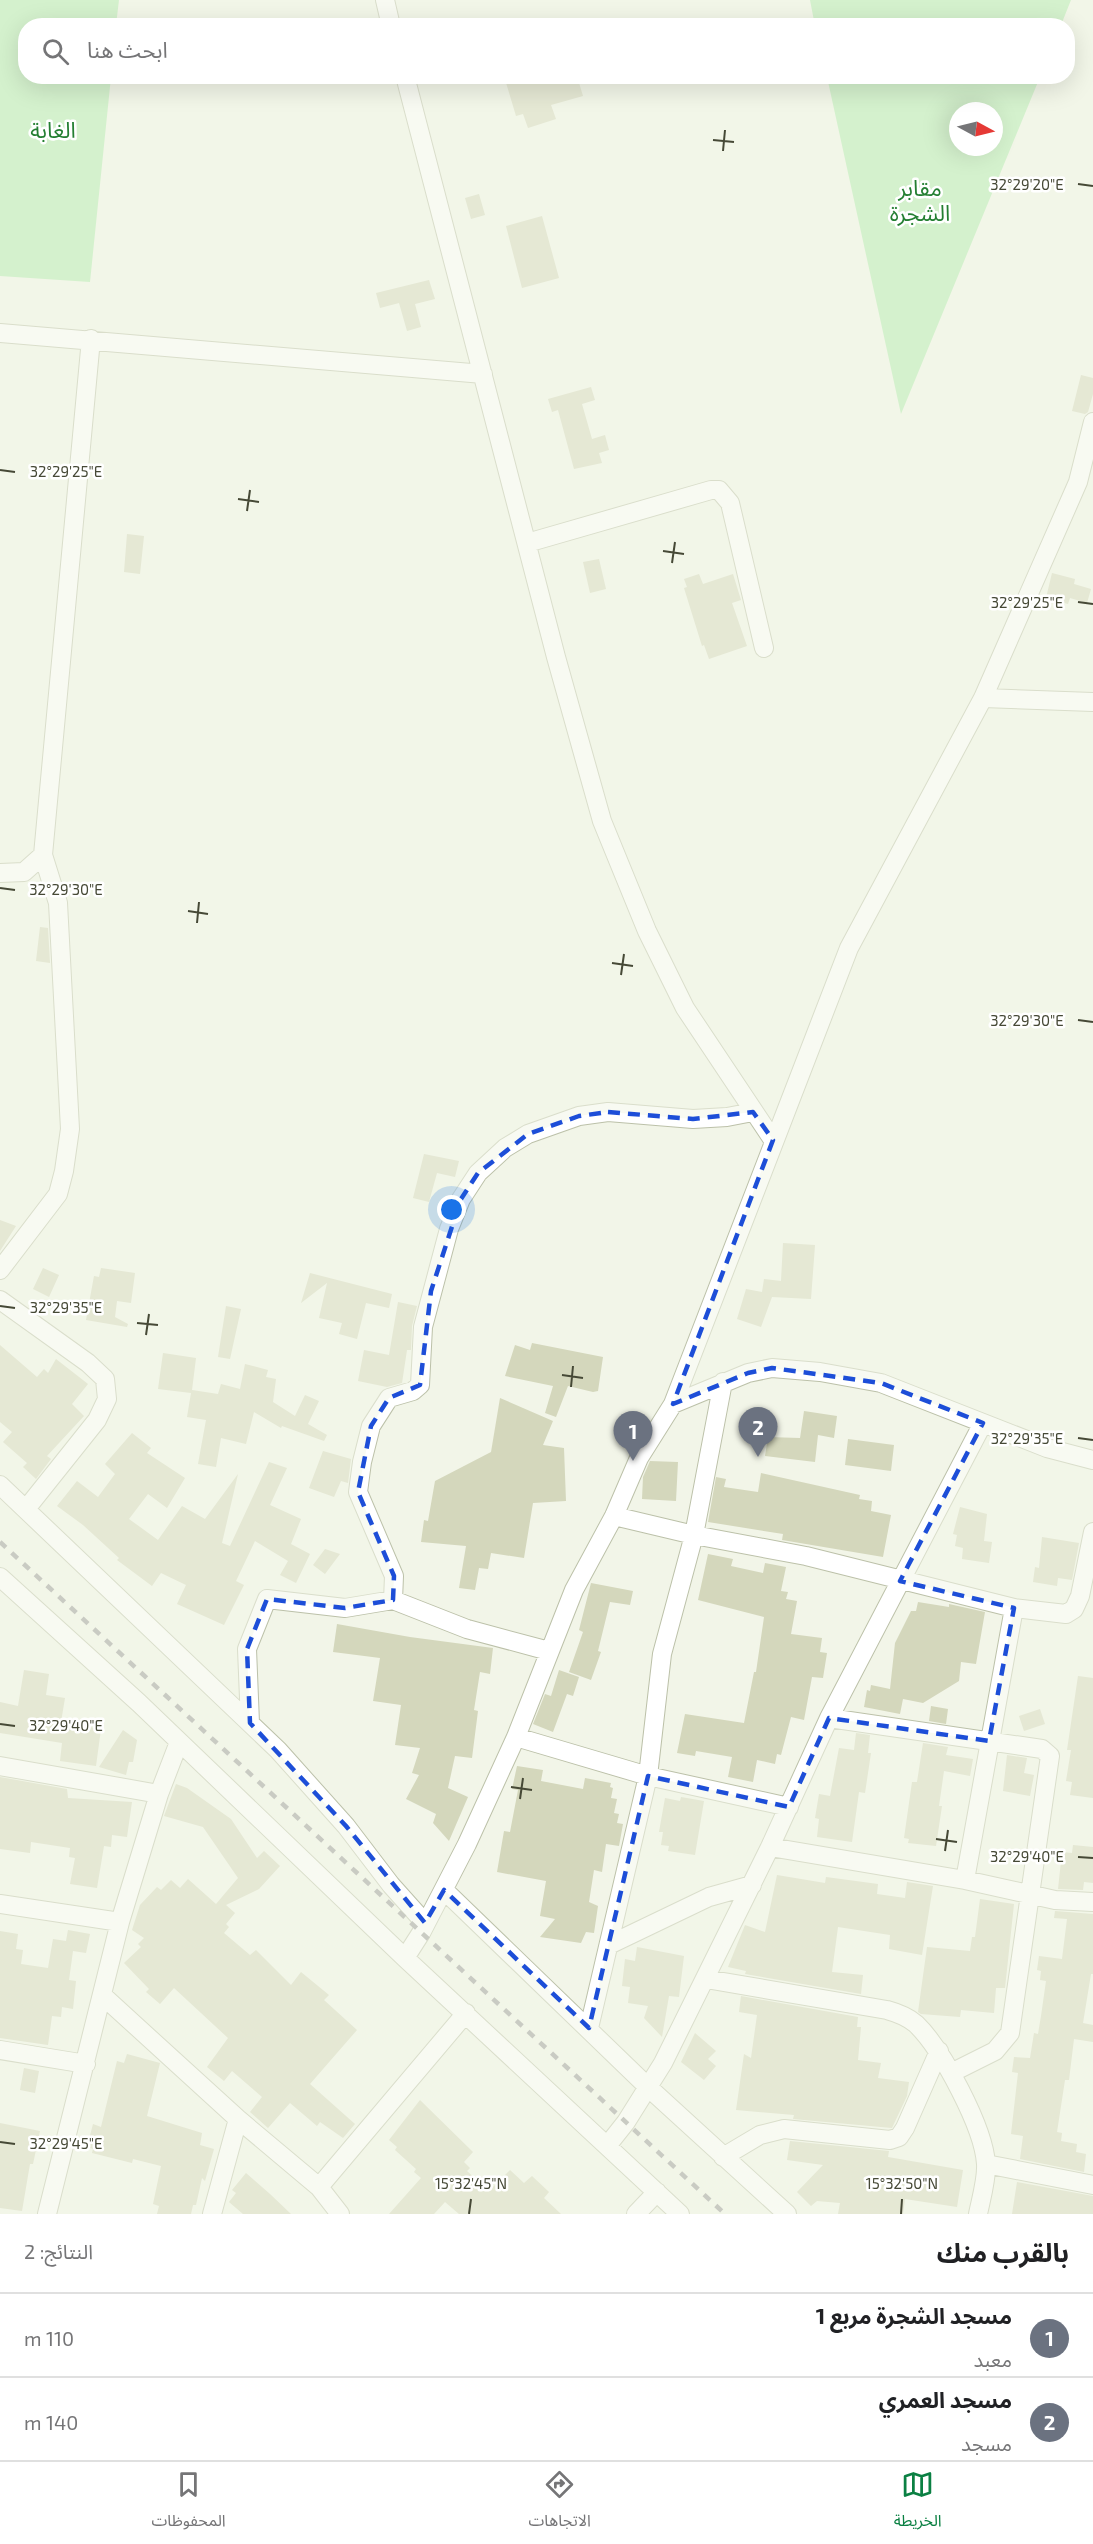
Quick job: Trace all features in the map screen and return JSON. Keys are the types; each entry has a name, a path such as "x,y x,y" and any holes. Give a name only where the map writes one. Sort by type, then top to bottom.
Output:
{"street":[{"path":"385,0 389,18"},
{"path":"407,84 583,756 614,851 647,931 685,1008 773,1140"},
{"path":"0,333 483,374"},
{"path":"0,1270 58,1194 64,1172 70,1129 58,903 43,855 91,339"},
{"path":"405,1958 444,1890 516,1737 574,1590 614,1516 639,1458 673,1404 849,948 983,698 1085,484 1093,422"},
{"path":"527,543 711,490 719,490 730,503 764,648"},
{"path":"983,698 1093,702"},
{"path":"0,873 24,872 43,855"},
{"path":"393,1600 394,1576 358,1492 362,1462 371,1425 389,1398 413,1391 420,1385 423,1327 431,1291 449,1229 461,1199 478,1173 504,1148 528,1134 579,1116 608,1112 693,1119 727,1117 753,1112"},
{"path":"0,1300 88,1363 105,1379 107,1399 97,1420 26,1509"},
{"path":"673,1404 748,1373 772,1368 820,1372 881,1383 1047,1448 1093,1460"},
{"path":"589,2028 648,1776 662,1654 694,1535 723,1382"},
{"path":"607,2146 649,2088 706,1979 789,1807 828,1718 983,1423"},
{"path":"0,1485 278,1750 346,1826 391,1886 425,1923"},
{"path":"614,1516 694,1535 806,1556 1014,1608 1066,1614 1074,1608 1080,1596 1093,1532"},
{"path":"0,1578 179,1742 405,1958 680,2214"},
{"path":"250,1723 247,1649 267,1599 345,1608 393,1600 467,1629 549,1651"},
{"path":"965,1880 1014,1608"},
{"path":"828,1718 1042,1749 1050,1756 1010,2033 995,2051 951,2073"},
{"path":"516,1737 648,1776 789,1807"},
{"path":"47,2214 120,1922 159,1794 179,1742"},
{"path":"0,1766 159,1794"},
{"path":"770,1847 965,1880 1055,1900 1093,1902"},
{"path":"609,1945 709,1897 752,1885"},
{"path":"444,1890 649,2088 788,2214"},
{"path":"0,1904 120,1922"},
{"path":"706,1979 887,2010 903,2015 916,2024 939,2051 977,2130 986,2164 978,2214"},
{"path":"102,1995 238,2119 319,2187 340,2214"},
{"path":"319,2187 466,2013"},
{"path":"0,2050 86,2064"},
{"path":"723,2157 773,2130 784,2129 890,2140 898,2137 905,2128 939,2051"},
{"path":"212,2214 238,2119"},
{"path":"986,2164 1093,2185"},
{"path":"636,2214 657,2192"}],"highlighted area":[{"path":"608,1112 693,1119 753,1112 773,1140 673,1404 748,1373 772,1368 881,1383 983,1423 900,1581 1014,1608 989,1741 829,1718 789,1807 648,1776 589,2028 444,1890 425,1923 346,1826 250,1723 247,1649 267,1599 345,1608 393,1600 394,1576 358,1492 371,1426 389,1398 420,1385 431,1291 461,1199 478,1173 528,1134 579,1116"}],"green space":[{"name":"الغابة","path":"0,0 119,0 117,18 18,18 18,84 110,84 90,282 0,276"},
{"path":"810,0 1071,0 1064,18 813,18"},
{"name":"مقابر الشجرة","path":"829,84 1037,84 901,414"}],"building":[{"path":"506,84 579,84 583,96 551,105 556,119 528,128 523,114 516,116"},
{"path":"479,194 485,215 471,219 465,198"},
{"path":"542,216 559,278 522,288 506,226"},
{"path":"429,280 435,299 415,304 421,327 407,331 399,303 380,308 376,293"},
{"path":"1081,375 1093,378 1093,394 1088,412 1085,414 1072,411"},
{"path":"591,387 595,400 582,404 592,439 605,435 609,450 599,453 602,463 574,469 558,410 552,412 548,399"},
{"path":"127,534 144,536 140,574 124,572"},
{"path":"599,559 606,589 590,593 583,562"},
{"path":"1052,573 1075,579 1074,584 1091,589 1087,603 1070,598 1068,604 1046,598"},
{"path":"699,574 703,584 733,574 741,600 732,603 747,646 709,659 704,645 702,646 684,588 687,587 684,579"},
{"path":"40,927 48,928 50,963 36,961"},
{"path":"424,1154 459,1161 455,1177 437,1173 429,1202 413,1198"},
{"path":"0,1220 16,1226 0,1251"},
{"path":"783,1243 815,1245 811,1299 772,1297 761,1327 737,1319 746,1289 762,1292 764,1279 781,1281"},
{"path":"43,1268 59,1275 49,1297 33,1289"},
{"path":"101,1268 135,1273 131,1303 117,1301 115,1317 128,1324 127,1327 86,1320 94,1276 99,1277"},
{"path":"310,1273 392,1294 389,1308 366,1303 357,1339 339,1334 342,1323 319,1318 327,1283 301,1303"},
{"path":"398,1302 417,1306 412,1326 411,1350 407,1350 402,1383 387,1387 358,1381 364,1350 389,1355"},
{"path":"226,1306 241,1309 230,1359 218,1357"},
{"path":"532,1343 603,1357 598,1391 593,1392 568,1386 556,1417 545,1413 553,1386 505,1376 515,1345 530,1350"},
{"path":"0,1345 37,1377 44,1369 48,1373 56,1359 88,1384 72,1404 84,1416 47,1456 51,1459 36,1479 23,1467 27,1463 3,1442 12,1432 0,1422"},
{"path":"163,1353 196,1358 192,1390 218,1394 221,1384 240,1389 245,1364 268,1370 266,1377 276,1379 273,1402 295,1416 305,1395 319,1401 308,1424 327,1435 324,1441 282,1426 281,1428 254,1412 246,1444 221,1438 216,1467 198,1464 206,1420 187,1417 191,1393 158,1389"},
{"path":"500,1398 553,1421 543,1445 564,1448 566,1501 533,1503 524,1558 491,1553 488,1569 479,1568 475,1590 459,1588 466,1546 421,1542 424,1520 428,1521 435,1481 491,1452"},
{"path":"804,1411 837,1416 834,1438 818,1435 815,1462 765,1456 768,1437 800,1438"},
{"path":"132,1433 151,1448 147,1453 185,1478 167,1508 148,1494 129,1519 158,1540 182,1506 205,1519 238,1474 222,1543 230,1546 269,1462 287,1468 270,1505 301,1519 291,1544 310,1554 296,1583 280,1575 288,1561 255,1541 236,1581 244,1585 224,1625 177,1604 186,1585 161,1573 152,1586 117,1560 119,1558 83,1525 57,1506 77,1481 98,1497 115,1474 105,1464"},
{"path":"848,1439 894,1445 891,1471 845,1465"},
{"path":"323,1451 351,1459 348,1483 341,1481 334,1497 309,1488"},
{"path":"650,1461 678,1462 676,1501 642,1499 643,1477"},
{"path":"761,1473 860,1495 859,1499 872,1501 871,1511 891,1515 883,1557 782,1540 783,1534 708,1522 716,1477 726,1479 724,1487 758,1492"},
{"path":"960,1507 987,1514 984,1541 992,1542 989,1563 962,1559 963,1548 955,1546 957,1535 953,1534"},
{"path":"1042,1537 1079,1543 1072,1580 1058,1578 1057,1586 1033,1582 1035,1567 1039,1568"},
{"path":"325,1549 340,1554 325,1574 313,1565"},
{"path":"708,1554 733,1559 731,1566 763,1573 765,1563 786,1567 781,1591 788,1592 786,1599 797,1601 791,1634 822,1638 820,1652 827,1653 823,1678 812,1677 804,1720 791,1717 781,1755 777,1754 775,1764 757,1760 753,1782 728,1777 732,1757 696,1751 695,1756 677,1753 685,1714 744,1723 754,1672 756,1672 764,1617 698,1600"},
{"path":"591,1583 633,1591 630,1605 610,1602 598,1651 601,1652 591,1680 569,1672 583,1632 579,1630"},
{"path":"918,1602 949,1607 949,1604 985,1612 976,1664 961,1662 959,1681 923,1703 903,1699 900,1714 864,1707 867,1690 870,1691 871,1685 890,1689 895,1643 911,1611 916,1611"},
{"path":"337,1624 493,1648 490,1674 480,1672 474,1710 478,1711 472,1758 455,1756 448,1788 468,1797 449,1841 433,1823 436,1814 406,1799 419,1775 412,1773 420,1748 395,1745 401,1705 373,1701 380,1658 333,1652"},
{"path":"24,1670 49,1674 46,1695 65,1698 61,1722 101,1729 96,1766 60,1761 62,1743 0,1733 0,1702 18,1706"},
{"path":"559,1670 579,1677 573,1696 567,1694 553,1732 533,1724 545,1694 551,1696"},
{"path":"1078,1676 1093,1678 1093,1798 1070,1795 1072,1782 1066,1781 1071,1750 1067,1750"},
{"path":"931,1706 948,1709 946,1724 929,1721"},
{"path":"1040,1709 1045,1724 1024,1731 1019,1716"},
{"path":"123,1730 137,1740 133,1762 129,1762 126,1775 99,1767"},
{"path":"856,1733 870,1735 868,1753 871,1753 865,1793 859,1792 852,1842 817,1837 819,1819 815,1818 819,1794 830,1796 839,1748 854,1750"},
{"path":"923,1743 948,1747 946,1755 973,1759 970,1776 944,1771 936,1846 908,1843 909,1839 904,1838 912,1782 917,1782"},
{"path":"1007,1755 1027,1758 1024,1773 1034,1775 1030,1796 1003,1791"},
{"path":"517,1766 543,1770 541,1781 583,1789 585,1778 611,1783 610,1787 613,1788 611,1798 617,1799 614,1813 619,1814 617,1823 623,1824 619,1846 606,1844 602,1872 594,1870 589,1902 598,1906 594,1933 586,1932 581,1943 540,1937 555,1919 540,1916 546,1881 497,1872 504,1831 510,1832 518,1790 512,1789"},
{"path":"0,1777 67,1789 68,1798 132,1802 127,1837 112,1835 111,1847 104,1846 97,1888 70,1884 75,1858 69,1857 70,1848 31,1842 30,1853 0,1849"},
{"path":"176,1784 187,1788 231,1819 257,1858 264,1851 280,1866 259,1889 226,1905 235,1913 226,1924 229,1927 224,1933 250,1955 256,1950 291,1985 301,1972 329,1995 324,2000 357,2030 310,2084 355,2124 343,2138 320,2122 317,2126 290,2103 268,2128 250,2112 262,2097 232,2071 224,2081 207,2067 228,2038 174,1988 160,2004 146,1992 149,1989 124,1963 141,1947 138,1944 144,1938 132,1930 140,1905 157,1887 161,1890 171,1880 180,1888 188,1879 216,1904 238,1878 203,1827 164,1816"},
{"path":"681,1797 704,1801 695,1855 668,1851 669,1846 661,1845 663,1832 659,1832 665,1798 680,1801"},
{"path":"1073,1845 1093,1847 1093,1883 1084,1882 1083,1890 1058,1889 1062,1852 1072,1853"},
{"path":"777,1875 825,1883 826,1877 878,1884 877,1894 905,1898 907,1882 933,1886 922,1955 889,1949 890,1935 838,1927 832,1972 863,1975 861,1994 745,1974 746,1971 728,1967 745,1925 765,1932"},
{"path":"980,1899 1014,1904 1005,1988 996,1988 994,2013 961,2010 960,2017 921,2014 918,2012 927,1947 970,1951 972,1937 975,1937"},
{"path":"1055,1911 1093,1914 1093,1974 1091,1974 1083,2023 1093,2025 1093,2042 1074,2039 1069,2080 1065,2080 1057,2132 1062,2133 1061,2141 1077,2144 1076,2152 1086,2154 1084,2172 1020,2159 1023,2136 1011,2134 1018,2073 1012,2072 1014,2057 1030,2058 1034,2033 1038,2034 1041,2016 1046,1981 1040,1980 1041,1971 1037,1970 1039,1956 1062,1959 1067,1919 1054,1918"},
{"path":"68,1930 90,1934 86,1953 73,1951 69,1980 76,1981 73,2009 62,2007 61,2017 52,2016 48,2045 0,2038 0,1931 18,1934 16,1949 23,1950 21,1964 48,1968 53,1939 66,1941"},
{"path":"637,1947 684,1956 679,1997 669,1996 662,2037 644,2018 648,2006 628,2003 630,1987 622,1986 625,1959 635,1961"},
{"path":"741,1996 858,2017 857,2027 861,2027 858,2060 881,2063 878,2078 909,2082 907,2096 892,2128 793,2119 794,2115 736,2110 744,2054 751,2058 757,2015 739,2012"},
{"path":"695,2033 716,2051 708,2059 716,2066 704,2080 681,2062"},
{"path":"127,2054 160,2063 147,2116 202,2133 200,2145 214,2149 205,2181 202,2178 196,2205 193,2205 191,2214 157,2214 159,2206 153,2204 161,2166 133,2159 132,2163 92,2153 93,2149 87,2147 93,2124 101,2127 117,2061 124,2063"},
{"path":"24,2068 39,2071 35,2093 20,2090"},
{"path":"420,2100 473,2152 464,2162 470,2168 467,2171 489,2191 510,2170 524,2183 532,2176 549,2192 544,2198 561,2214 459,2214 445,2202 434,2214 389,2214 421,2178 414,2172 416,2169 395,2150 397,2147 389,2140"},
{"path":"0,2123 40,2131 33,2164 30,2164 22,2211 0,2208"},
{"path":"790,2141 889,2151 888,2157 963,2170 957,2207 905,2199 903,2214 838,2214 840,2203 817,2201 811,2206 797,2192 823,2165 787,2160"},
{"path":"246,2173 291,2214 243,2214 229,2202 236,2193 232,2190"},
{"path":"1017,2182 1093,2196 1093,2214 1012,2214"}],"railway":[{"path":"0,1542 725,2214"}],"place":[{"name":"مسجد العمري","path":"758,1457"},
{"name":"مسجد الشجرة مربع 1","path":"633,1461"}]}
